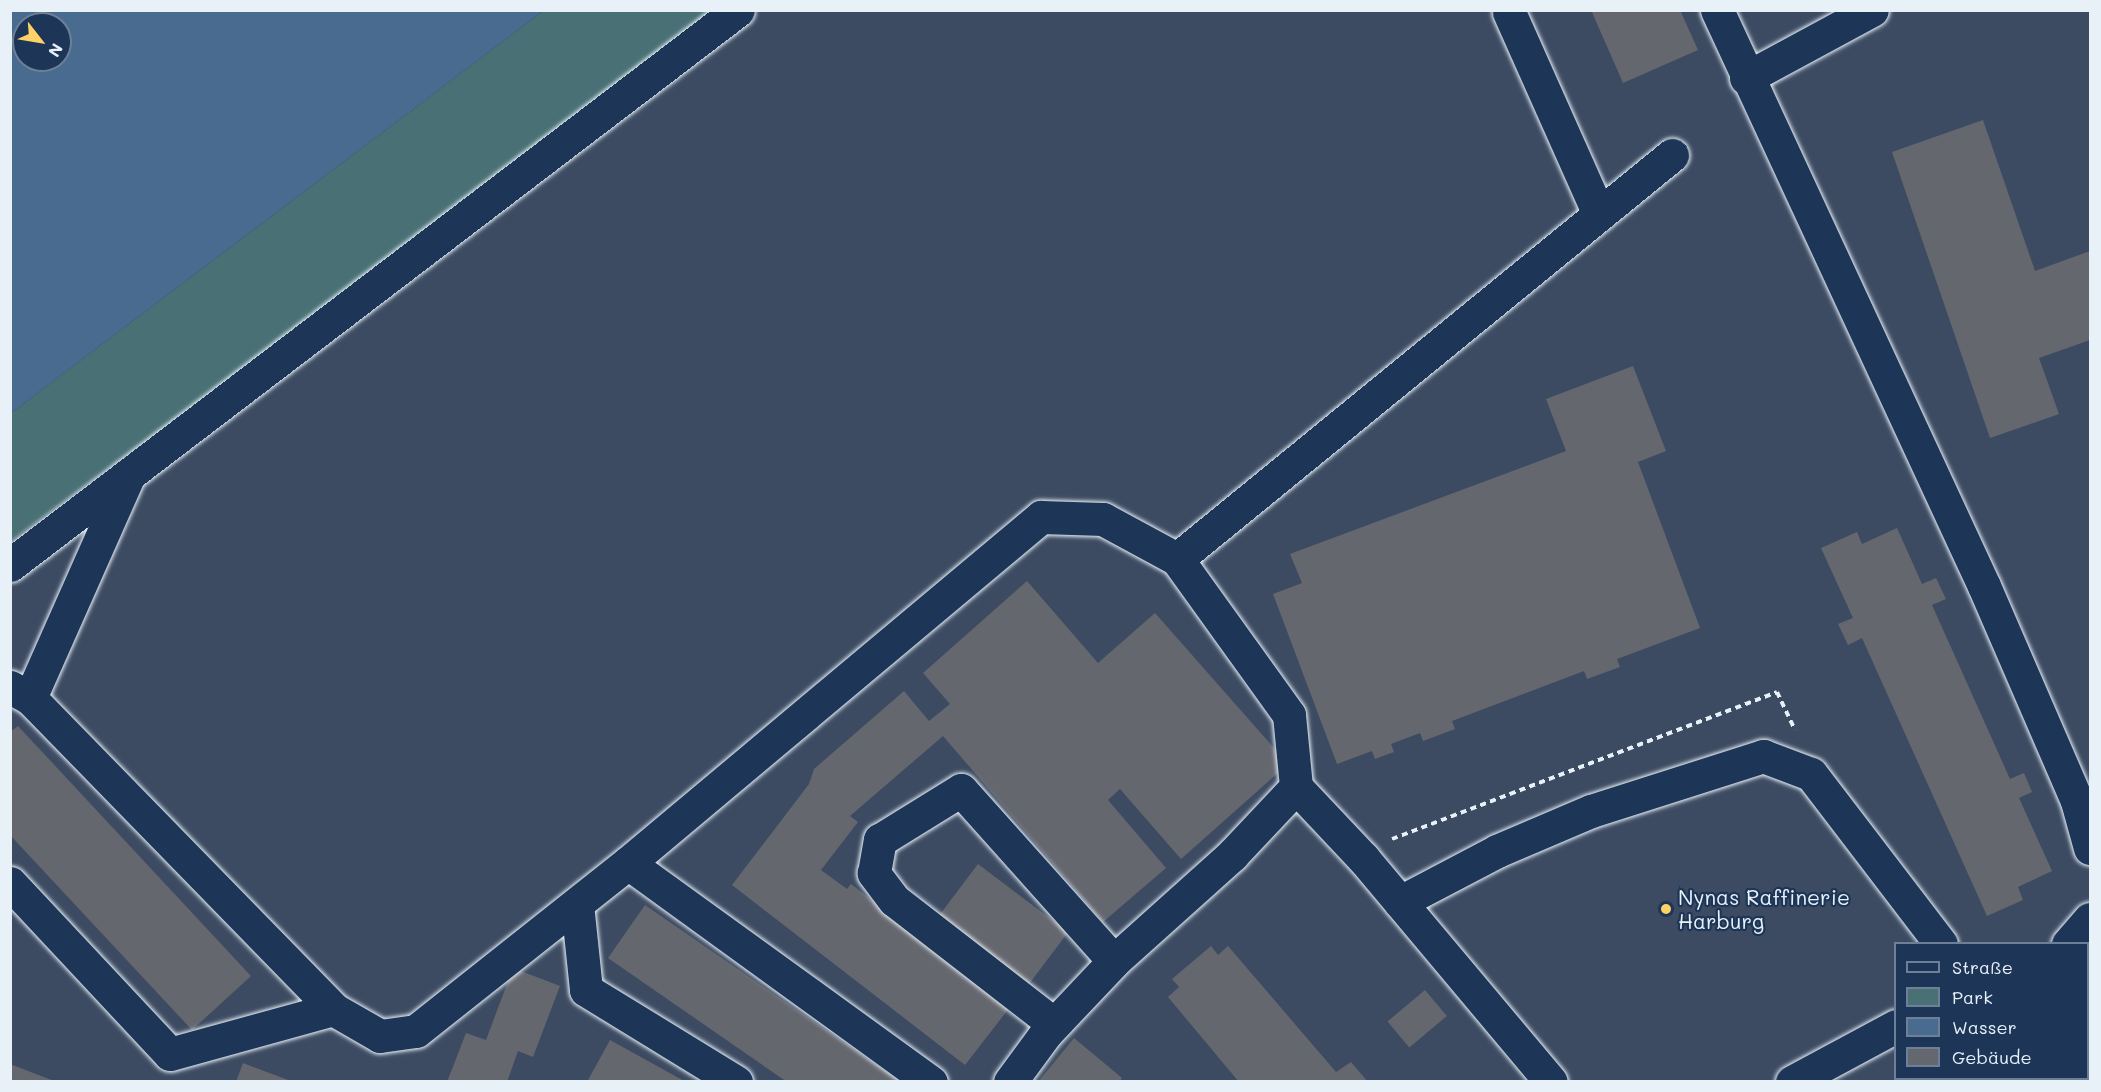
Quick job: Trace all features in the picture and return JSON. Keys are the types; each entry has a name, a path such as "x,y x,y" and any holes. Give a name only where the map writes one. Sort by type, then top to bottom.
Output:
{"lane":[{"path":"10,565 738,10"},
{"path":"1717,10 1746,78 1984,586 2077,801 2091,848"},
{"path":"1746,78 1872,10"},
{"path":"1509,12 1599,214"},
{"path":"1177,559 1672,155"},
{"path":"131,471 20,693 333,1009 380,1036 416,1031 628,864 1041,517 1103,519 1177,559 1289,715 1296,787 1400,902 1551,1082"},
{"path":"1400,902 1497,851 1591,811 1763,756 1811,774 1899,895 1939,942"},
{"path":"1010,1082 1054,1024 1114,961 1232,855 1296,787"},
{"path":"1054,1024 894,900 874,873 880,840 961,790 1114,961"},
{"path":"628,864 931,1082"},
{"path":"10,883 170,1054 333,1009"},
{"path":"577,904 586,990 736,1082"},
{"path":"2070,942 2091,919"},
{"path":"1792,1082 1894,1027"}],"shaded area":[{"path":"727,11 2090,11 2090,1081 11,1082 11,541"}],"green space":[{"path":"543,11 727,11 11,541 11,413"}],"water":[{"path":"11,10 543,11 11,413"}],"building":[{"path":"1591,10 1680,10 1698,50 1623,83"},
{"path":"1983,120 2035,271 2090,251 2090,340 2039,358 2059,414 1990,438 1892,152"},
{"path":"1633,366 1666,451 1638,462 1700,628 1617,659 1620,667 1587,679 1584,671 1452,721 1455,729 1423,741 1420,733 1391,744 1394,752 1375,759 1372,751 1337,764 1273,594 1302,583 1290,554 1566,451 1546,399"},
{"path":"1897,528 1922,584 1936,578 1946,599 1932,605 2010,779 2024,773 2032,792 2019,798 2052,871 2018,887 2023,900 1987,916 1862,638 1848,645 1838,624 1853,618 1821,548 1857,532 1862,544"},
{"path":"1027,581 1098,663 1155,613 1288,764 1181,859 1120,789 1108,800 1166,868 1103,922 943,736 850,816 858,822 821,870 847,889 851,884 1010,1007 965,1065 732,885 809,784 814,769 904,691 929,721 950,704 923,673"},
{"path":"18,726 251,976 192,1030 10,835 10,732"},
{"path":"978,864 1068,932 1027,986 937,918"},
{"path":"645,905 901,1082 787,1082 608,958"},
{"path":"1211,946 1218,955 1228,946 1336,1072 1351,1062 1368,1082 1239,1082 1168,997 1179,987 1172,979"},
{"path":"513,968 560,986 533,1057 518,1051 507,1082 447,1082 466,1033 486,1040"},
{"path":"1425,990 1447,1016 1409,1048 1387,1021"},
{"path":"1074,1038 1122,1078 1119,1082 1038,1082"},
{"path":"610,1040 686,1082 587,1082"},
{"path":"2090,1059 2090,1082 2055,1082 2089,1080"},
{"path":"243,1063 291,1081 291,1082 236,1082"},
{"path":"10,1064 54,1081 54,1082 10,1082"}],"place":[{"name":"Nynas Raffinerie Harburg","path":"1666,909"}]}
